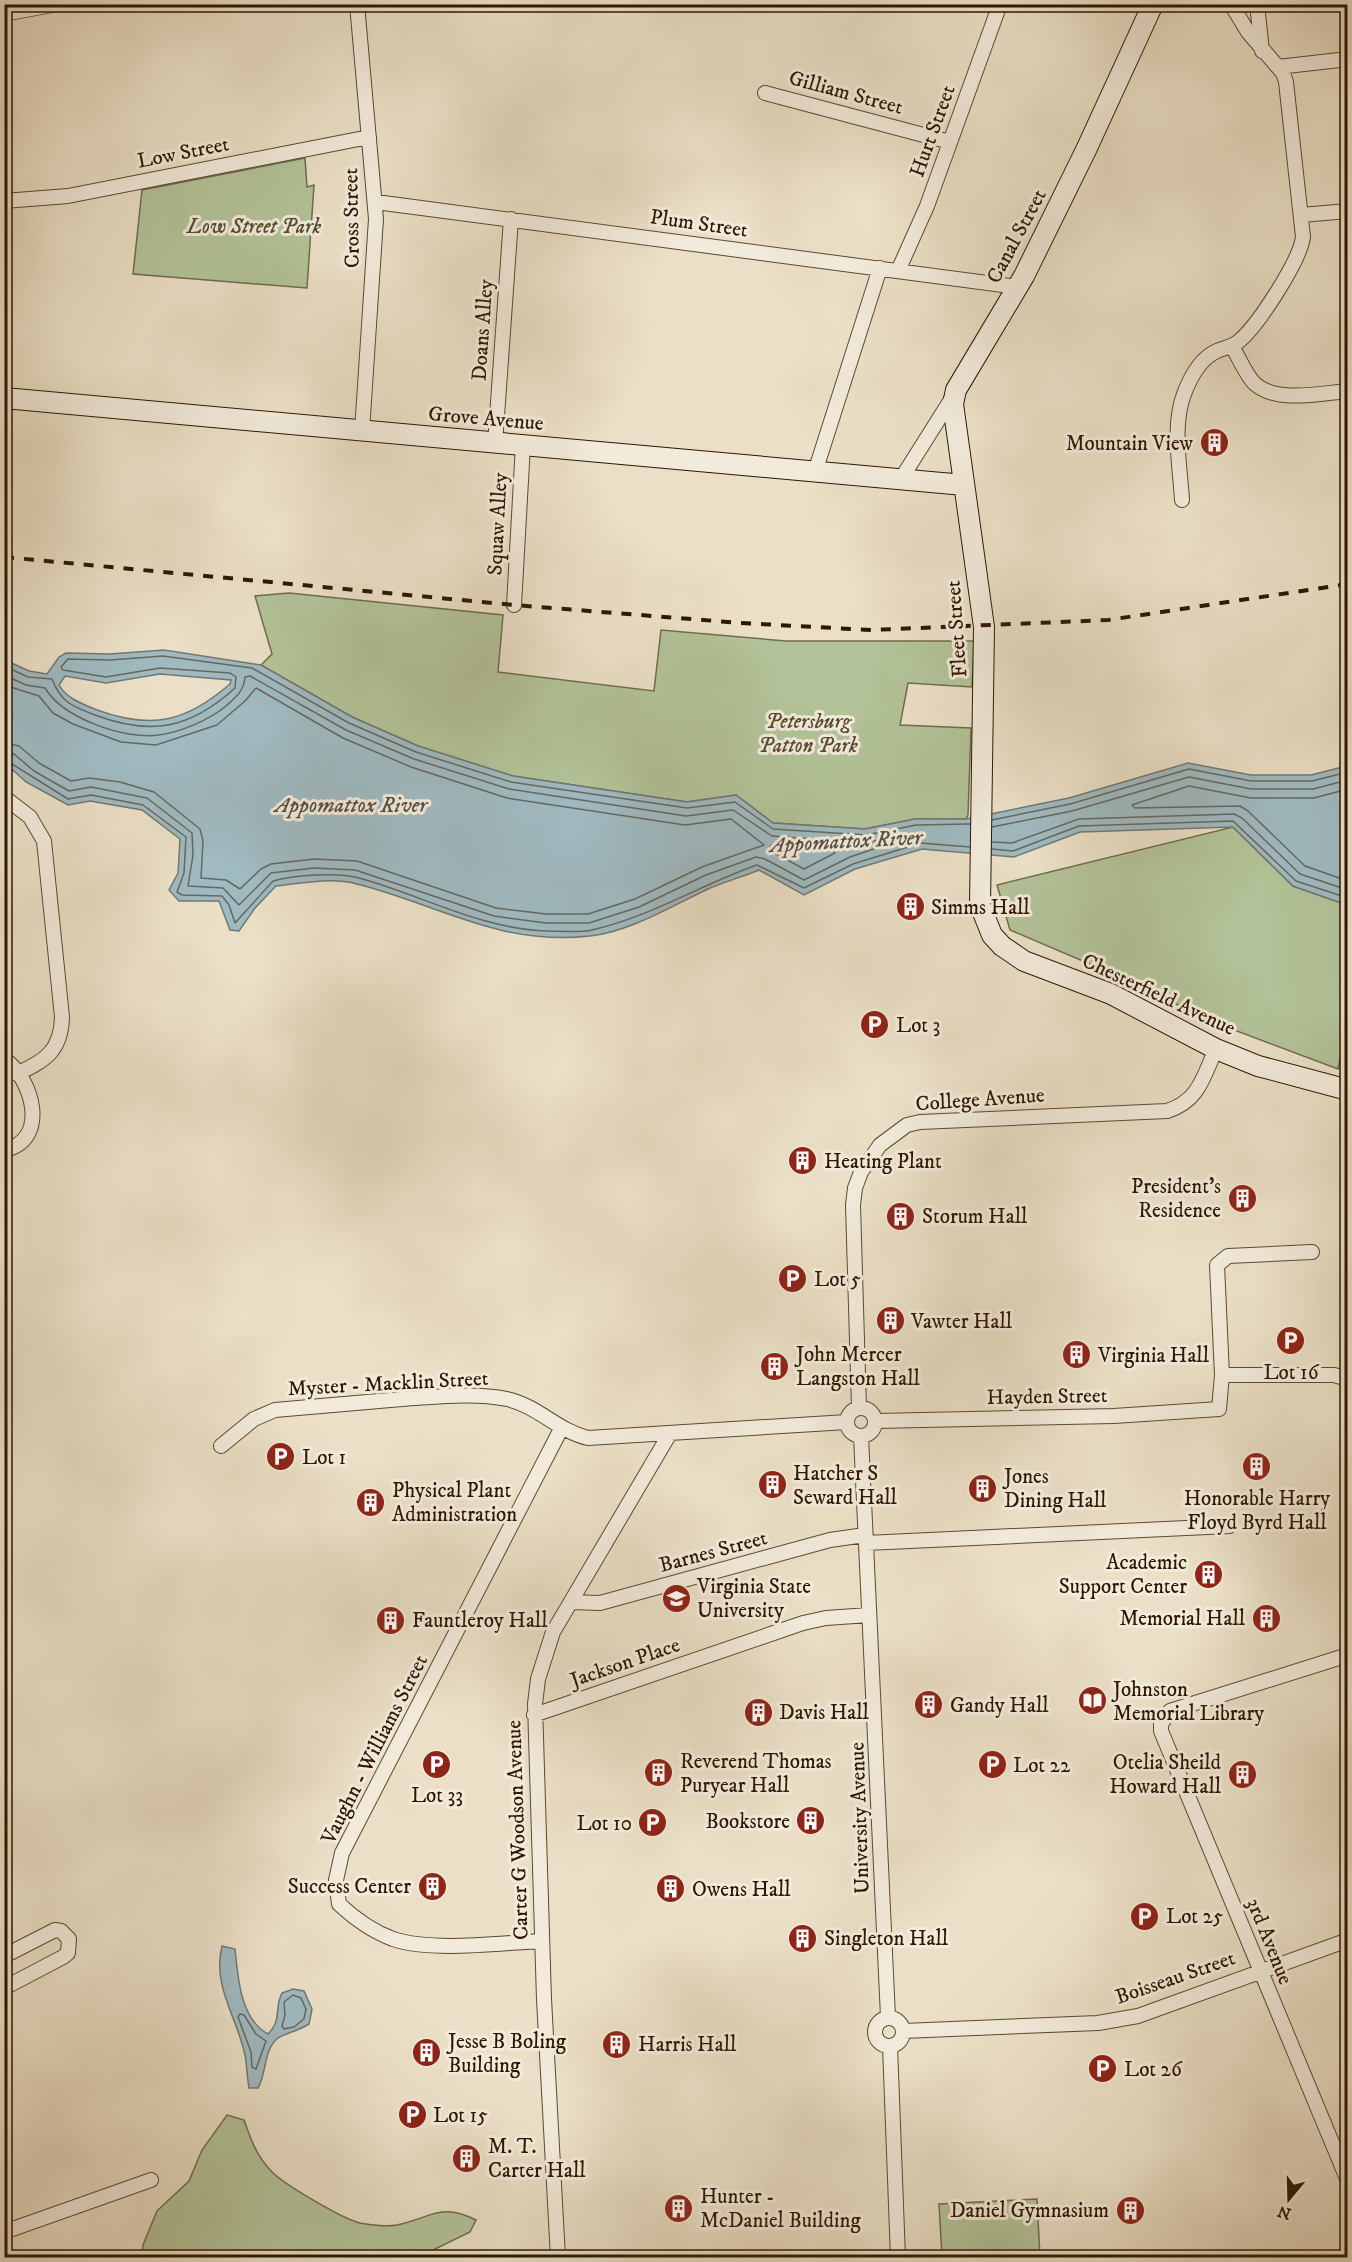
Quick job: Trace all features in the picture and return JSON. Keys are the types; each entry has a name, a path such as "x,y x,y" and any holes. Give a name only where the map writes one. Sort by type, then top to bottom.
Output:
{"main road":[{"name":"Canal Street","path":"956,390 1018,287 1077,171 1153,4"},
{"name":"Fleet Street","path":"956,390 953,404 984,627 978,866"},
{"name":"Grove Avenue","path":"4,398 964,485"},
{"name":"Chesterfield Avenue","path":"978,866 980,905 985,922 992,935 1014,955 1112,994 1216,1049 1275,1072 1347,1090"}],"street":[{"path":"4,14 28,7 57,4"},
{"name":"Cross Street","path":"357,4 376,202 374,276 362,431"},
{"name":"Hurt Street","path":"898,271 950,142 1000,4"},
{"path":"1182,500 1178,428 1185,393 1200,364 1208,356 1232,346 1247,333 1297,259 1303,237 1286,82 1278,67 1262,51 1231,4"},
{"path":"1257,4 1262,51"},
{"path":"1278,67 1347,59"},
{"name":"Gilliam Street","path":"765,93 950,142"},
{"name":"Low Street","path":"4,201 68,196 369,136"},
{"name":"Plum Street","path":"376,202 1018,287"},
{"path":"1301,214 1347,211"},
{"name":"Doans Alley","path":"495,444 511,219"},
{"path":"815,472 880,268"},
{"path":"1232,346 1248,375 1262,388 1288,395 1347,391"},
{"name":"Canal Street","path":"901,479 956,390"},
{"name":"Squaw Alley","path":"514,605 523,445"},
{"path":"4,797 30,817 44,841 62,1017 62,1032 54,1049 48,1056 17,1074"},
{"name":"College Avenue","path":"860,1408 853,1205 861,1172 880,1145 907,1125 920,1122 1184,1106 1194,1093 1216,1049"},
{"path":"4,1059 12,1064 31,1098 33,1122 26,1139 12,1149 4,1150"},
{"path":"1311,1252 1228,1256 1217,1265 1222,1376 1334,1375 1347,1379"},
{"name":"Hayden Street","path":"875,1421 1114,1416 1219,1409 1222,1376"},
{"name":"Myster - Macklin Street","path":"221,1446 254,1419 275,1410 429,1397 490,1396 509,1400 532,1407 562,1427"},
{"path":"860,1408 870,1411 875,1421 870,1433 861,1436 850,1431 847,1422 852,1411 860,1408"},
{"path":"562,1427 575,1435 588,1438 669,1435 847,1422"},
{"name":"Vaughn - Williams Street","path":"541,1941 423,1945 393,1939 372,1928 339,1904 336,1880 342,1853 562,1427"},
{"name":"Carter G Woodson Avenue","path":"558,2258 541,1941 534,1715 544,1655 553,1632 669,1435"},
{"name":"University Avenue","path":"861,1436 888,2018 879,2022 875,2035 884,2045 890,2046 900,2256"},
{"name":"Barnes Street","path":"571,1602 600,1604 830,1540 1229,1526"},
{"name":"Jackson Place","path":"534,1715 803,1623 826,1618 869,1614"},
{"name":"3rd Avenue","path":"1347,1655 1170,1711 1161,1724 1161,1731 1347,2181"},
{"path":"4,1956 55,1930 61,1931 69,1939 70,1946 63,1957 4,1988"},
{"name":"Boisseau Street","path":"903,2031 1098,2023 1138,2016 1347,1940"},
{"path":"888,2018 900,2023 903,2031 899,2042 890,2046"},
{"path":"4,2232 152,2180"}],"green space":[{"name":"Low Street Park","path":"305,158 307,187 314,185 307,288 133,274 142,190"},
{"name":"Petersburg Patton Park","path":"289,593 503,615 498,672 654,691 661,630 786,641 974,641 972,687 908,683 900,725 971,728 968,815 966,819 915,819 865,829 773,823 736,795 687,802 513,776 418,746 352,717 261,665 272,654 255,596"},
{"path":"1233,827 1293,886 1347,905 1347,1023 1338,1069 1221,1025 1104,970 1010,930 997,885"},
{"path":"227,2115 244,2120 258,2154 279,2178 314,2201 352,2220 360,2223 393,2226 436,2213 453,2212 476,2220 470,2232 419,2257 142,2257 143,2245 157,2211 189,2181 202,2150"},
{"path":"1037,2199 1040,2257 942,2257 939,2204"}],"water":[{"name":"Appomattox River","path":"164,650 261,665 352,717 418,746 513,776 687,802 736,795 773,823 865,829 915,819 966,819 1069,798 1188,763 1251,775 1311,775 1347,766 1347,905 1293,886 1233,827 1080,832 1014,857 922,849 855,869 804,895 759,870 708,889 635,924 605,934 590,936 527,935 498,929 470,922 357,884 337,881 276,886 255,908 239,931 230,930 219,901 179,901 169,890 178,873 180,839 142,810 90,801 68,805 26,782 5,763 5,660 29,671 47,674 59,657 66,653 110,654","holes":["160,674 231,680 230,684 198,707 168,719 152,721 135,720 97,710 71,697 59,685 65,676 106,683"]},
{"path":"222,1946 235,1949 239,1984 246,2008 251,2018 268,2034 275,2024 282,1993 293,1989 304,1991 312,2009 309,2024 281,2036 273,2043 267,2055 258,2088 249,2088 245,2055 223,1988 220,1975"}],"railway":[{"path":"4,557 514,605 741,623 871,630 1108,620 1348,584"}],"place":[{"name":"Mountain View","path":"1214,443"},
{"name":"Simms Hall","path":"910,907"},
{"name":"Lot 3","path":"875,1025"},
{"name":"Heating Plant","path":"803,1161"},
{"name":"President's Residence","path":"1242,1198"},
{"name":"Storum Hall","path":"901,1216"},
{"name":"Lot 5","path":"793,1279"},
{"name":"Vawter Hall","path":"890,1321"},
{"name":"Lot 16","path":"1291,1341"},
{"name":"Virginia Hall","path":"1077,1355"},
{"name":"John Mercer Langston Hall","path":"775,1366"},
{"name":"Lot 1","path":"281,1457"},
{"name":"Honorable Harry Floyd Byrd Hall","path":"1257,1467"},
{"name":"Hatcher S Seward Hall","path":"772,1485"},
{"name":"Jones Dining Hall","path":"983,1488"},
{"name":"Physical Plant Administration","path":"371,1502"},
{"name":"Academic Support Center","path":"1208,1574"},
{"name":"Virginia State University","path":"676,1598"},
{"name":"Memorial Hall","path":"1266,1618"},
{"name":"Fauntleroy Hall","path":"391,1620"},
{"name":"Johnston Memorial Library","path":"1092,1701"},
{"name":"Gandy Hall","path":"929,1705"},
{"name":"Davis Hall","path":"758,1712"},
{"name":"Lot 33","path":"437,1764"},
{"name":"Lot 22","path":"992,1765"},
{"name":"Reverend Thomas Puryear Hall","path":"659,1773"},
{"name":"Otelia Sheild Howard Hall","path":"1242,1774"},
{"name":"Bookstore","path":"811,1821"},
{"name":"Lot 10","path":"653,1823"},
{"name":"Success Center","path":"432,1886"},
{"name":"Owens Hall","path":"671,1889"},
{"name":"Lot 25","path":"1145,1916"},
{"name":"Singleton Hall","path":"803,1938"},
{"name":"Harris Hall","path":"617,2044"},
{"name":"Jesse B Boling Building","path":"427,2053"},
{"name":"Lot 26","path":"1103,2069"},
{"name":"Lot 15","path":"412,2115"},
{"name":"M. T. Carter Hall","path":"467,2158"},
{"name":"Hunter - McDaniel Building","path":"679,2208"},
{"name":"Daniel Gymnasium","path":"1130,2210"}]}
